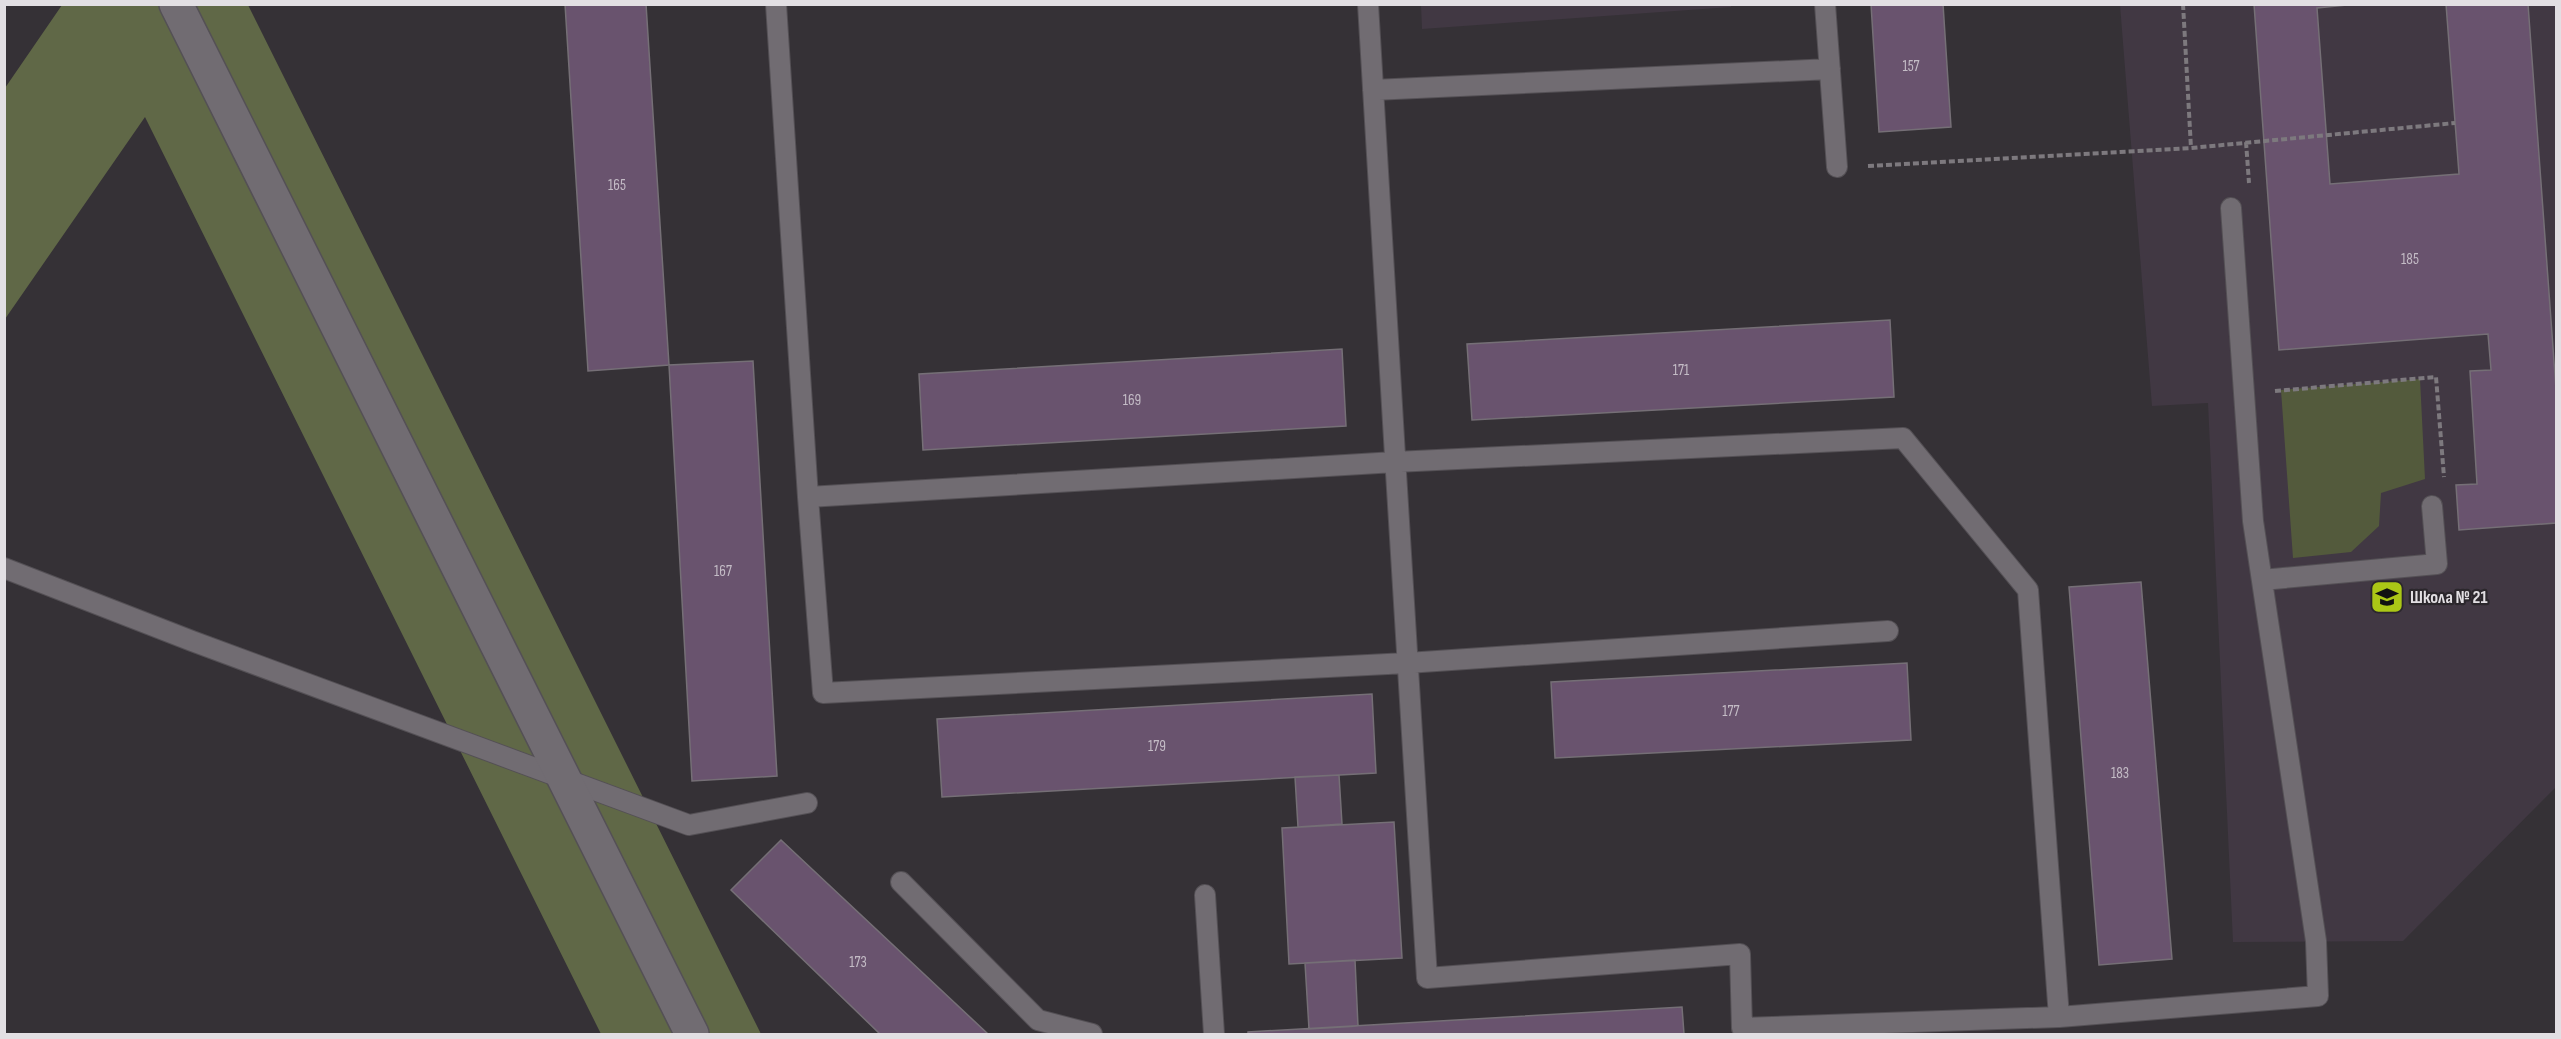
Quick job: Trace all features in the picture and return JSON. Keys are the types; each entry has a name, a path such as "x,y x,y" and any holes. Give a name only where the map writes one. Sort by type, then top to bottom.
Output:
{"street":[{"path":"176,4 692,1035"}],"lane":[{"path":"776,4 823,693 1407,663 1888,631"},
{"path":"1368,4 1427,978 1740,954 1742,1028 2059,1017 2318,996 2316,941 2253,521 2231,208"},
{"path":"1826,4 1837,167"},
{"path":"1373,90 1830,69"},
{"path":"808,497 1395,462 1903,438 2028,590 2059,1017"},
{"path":"2262,580 2437,564 2432,506"},
{"path":"4,568 192,641 689,825 807,803"},
{"path":"901,882 1038,1020 1092,1035"},
{"path":"1205,895 1214,1035"}],"path":[{"path":"2183,4 2191,148"},
{"path":"1837,167 2191,148 2455,123"},
{"path":"2246,142 2249,190"},
{"path":"2272,391 2436,377 2444,478"}],"shaded area":[{"path":"1731,4 1731,7 1422,29 1421,5"},
{"name":"Школа № 21","path":"2120,5 2556,5 2556,787 2403,941 2233,942 2208,403 2152,406"}],"green space":[{"path":"62,5 248,5 761,1034 601,1034 145,117 5,319 5,88"},
{"path":"2420,379 2425,479 2381,493 2379,526 2351,552 2293,558 2281,390"}],"building":[{"path":"565,4 646,4 669,365 588,371"},
{"path":"1871,4 1943,4 1951,127 1879,132"},
{"path":"2254,4 2357,4 2317,8 2330,184 2459,174 2446,4 2528,4 2556,389 2556,523 2459,530 2456,485 2477,484 2470,371 2491,370 2488,334 2279,350"},
{"path":"1890,320 1894,397 1472,420 1467,344"},
{"path":"1342,349 1346,426 923,450 919,374"},
{"path":"753,361 777,776 692,781 669,365"},
{"path":"2141,582 2172,959 2099,965 2069,587"},
{"path":"1907,663 1911,740 1555,758 1551,682"},
{"path":"1372,694 1376,773 942,797 937,719"},
{"path":"1339,775 1342,824 1298,827 1295,777"},
{"path":"1394,822 1402,958 1289,964 1282,828"},
{"path":"781,840 988,1034 880,1034 731,890"},
{"path":"1355,960 1358,1026 1309,1029 1305,963"},
{"path":"1682,1007 1684,1034 1248,1034 1248,1032"}],"place":[{"name":"Школа № 21","path":"2387,597"}]}
